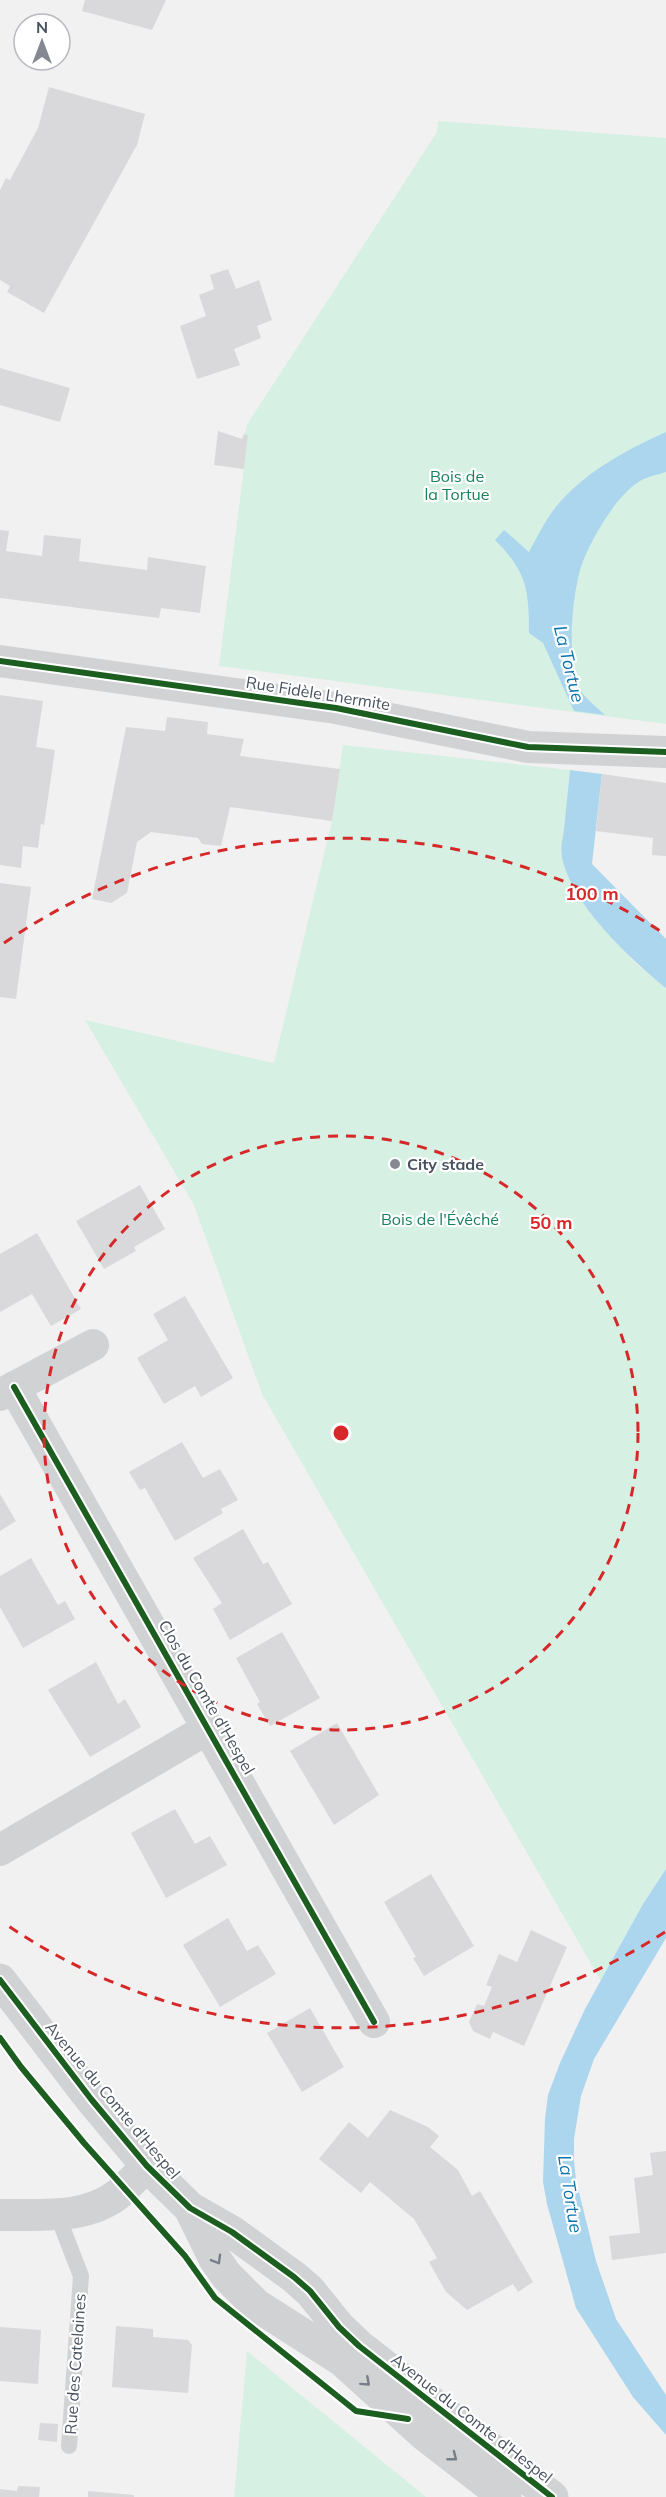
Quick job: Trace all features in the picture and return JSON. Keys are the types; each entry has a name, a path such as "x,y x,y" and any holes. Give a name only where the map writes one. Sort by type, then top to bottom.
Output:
{"street":[{"name":"Rue Fidèle Lhermite","path":"0,661 345,710 528,747 666,752"},
{"name":"Clos du Comte d'Hespel","path":"93,1345 7,1391 209,1728 374,2022"},
{"name":"Clos du Comte d'Hespel","path":"0,1850 209,1728"},
{"name":"Avenue du Comte d'Hespel","path":"0,1980 91,2099 147,2166 190,2208 232,2232 276,2262 310,2291 339,2327 366,2353 552,2497"},
{"path":"0,2215 57,2214 94,2208 116,2196 147,2166"},
{"name":"Avenue du Comte d'Hespel","path":"190,2208 221,2267 256,2305 342,2360 425,2435 505,2497"}],"lane":[{"name":"Rue des Catelaines","path":"57,2214 81,2276 69,2446"}],"green space":[{"name":"Bois de la Tortue","path":"438,121 666,138 666,724 219,666 248,436 244,434 248,423 437,132"},
{"name":"Bois de l'Évêché","path":"343,745 570,770 561,855 600,923 636,964 666,988 666,1869 643,1904 601,1981 262,1394 194,1205 85,1020 274,1063 332,821"},
{"path":"247,2351 426,2497 234,2497"}],"water":[{"name":"La Tortue","path":"666,432 666,472 640,481 622,496 597,532 581,567 573,611 573,663 582,693 605,715 574,711 543,643 529,633 527,593 520,572 506,551 495,540 504,530 529,552 551,513 566,495 606,464"},
{"path":"570,770 602,774 592,864 666,939 666,988 636,962 604,929 577,893 568,875 561,850"},
{"name":"La Tortue","path":"666,1869 666,1938 594,2059 581,2096 574,2139 574,2161 576,2180 596,2261 616,2319 666,2395 666,2435 633,2397 576,2308 543,2182 548,2095 560,2063 585,2009 643,1904"}],"building":[{"path":"85,0 166,0 152,30 82,11"},
{"path":"49,87 145,114 137,145 44,313 7,292 10,286 0,280 0,190 6,178 10,180 38,128"},
{"path":"228,269 236,289 259,280 272,320 257,326 261,338 234,349 240,365 197,379 180,326 206,316 199,295 214,289 210,275"},
{"path":"0,368 70,388 60,422 0,405"},
{"path":"218,431 242,439 244,434 248,435 244,469 214,465"},
{"path":"0,530 9,531 6,551 42,556 44,535 81,539 79,561 147,570 148,557 206,566 200,613 161,608 159,618 0,598"},
{"path":"0,695 43,701 36,747 55,750 44,825 41,824 38,848 23,846 21,868 0,865"},
{"path":"167,717 208,722 207,734 244,739 240,756 340,769 332,821 230,807 221,846 202,844 198,838 151,832 137,842 127,893 111,903 92,899 126,727 165,731"},
{"path":"602,774 666,783 666,856 652,855 653,838 596,831"},
{"path":"0,883 31,887 16,999 0,997"},
{"path":"140,1185 165,1229 134,1247 136,1251 104,1269 76,1221"},
{"path":"37,1233 81,1309 51,1326 32,1294 0,1312 0,1254"},
{"path":"185,1296 233,1378 201,1397 195,1386 164,1404 137,1358 168,1340 153,1314"},
{"path":"182,1442 203,1478 220,1469 238,1500 221,1509 223,1513 175,1541 145,1488 140,1490 129,1472"},
{"path":"0,1494 16,1521 0,1531"},
{"path":"243,1529 263,1564 268,1562 292,1604 230,1640 213,1609 222,1603 193,1558"},
{"path":"31,1558 58,1605 65,1601 75,1619 23,1648 0,1607 0,1576"},
{"path":"282,1632 320,1698 270,1726 236,1658"},
{"path":"96,1662 118,1704 125,1699 141,1727 90,1757 48,1690"},
{"path":"337,1723 379,1795 334,1825 290,1751"},
{"path":"175,1809 195,1844 210,1836 227,1865 166,1898 131,1833"},
{"path":"431,1874 474,1946 424,1976 413,1958 416,1957 384,1902"},
{"path":"228,1918 247,1951 258,1945 276,1974 220,2007 183,1945"},
{"path":"531,1930 567,1947 524,2046 493,2032 490,2039 473,2031 469,2022 477,2004 484,2006 492,1987 486,1985 499,1954 517,1962"},
{"path":"310,2008 344,2067 302,2092 267,2033"},
{"path":"390,2110 428,2127 439,2136 430,2147 458,2170 472,2196 480,2191 533,2282 518,2292 513,2284 467,2310 446,2292 429,2262 437,2258 414,2219 370,2182 361,2193 319,2159 349,2122 368,2138"},
{"path":"666,2151 666,2253 612,2260 609,2236 640,2233 634,2178 653,2175 650,2153"},
{"path":"116,2326 153,2329 153,2337 188,2340 192,2345 188,2393 112,2387"},
{"path":"0,2327 41,2330 38,2384 0,2381"},
{"path":"40,2423 58,2424 57,2442 38,2440"},
{"path":"18,2486 40,2487 39,2497 0,2497 0,2489 17,2491"},
{"path":"88,2491 134,2495 134,2497 88,2497"}],"cycle path":[{"path":"0,661 336,708 528,747 666,752"},
{"path":"14,1387 374,2022"},
{"path":"0,1980 91,2099 147,2166 190,2208 232,2232 294,2277 310,2291 339,2327 359,2346 552,2497"},
{"path":"0,2038 84,2143 185,2256 215,2298 356,2411 408,2419"}],"place":[{"name":"City stade","path":"395,1164"}]}
